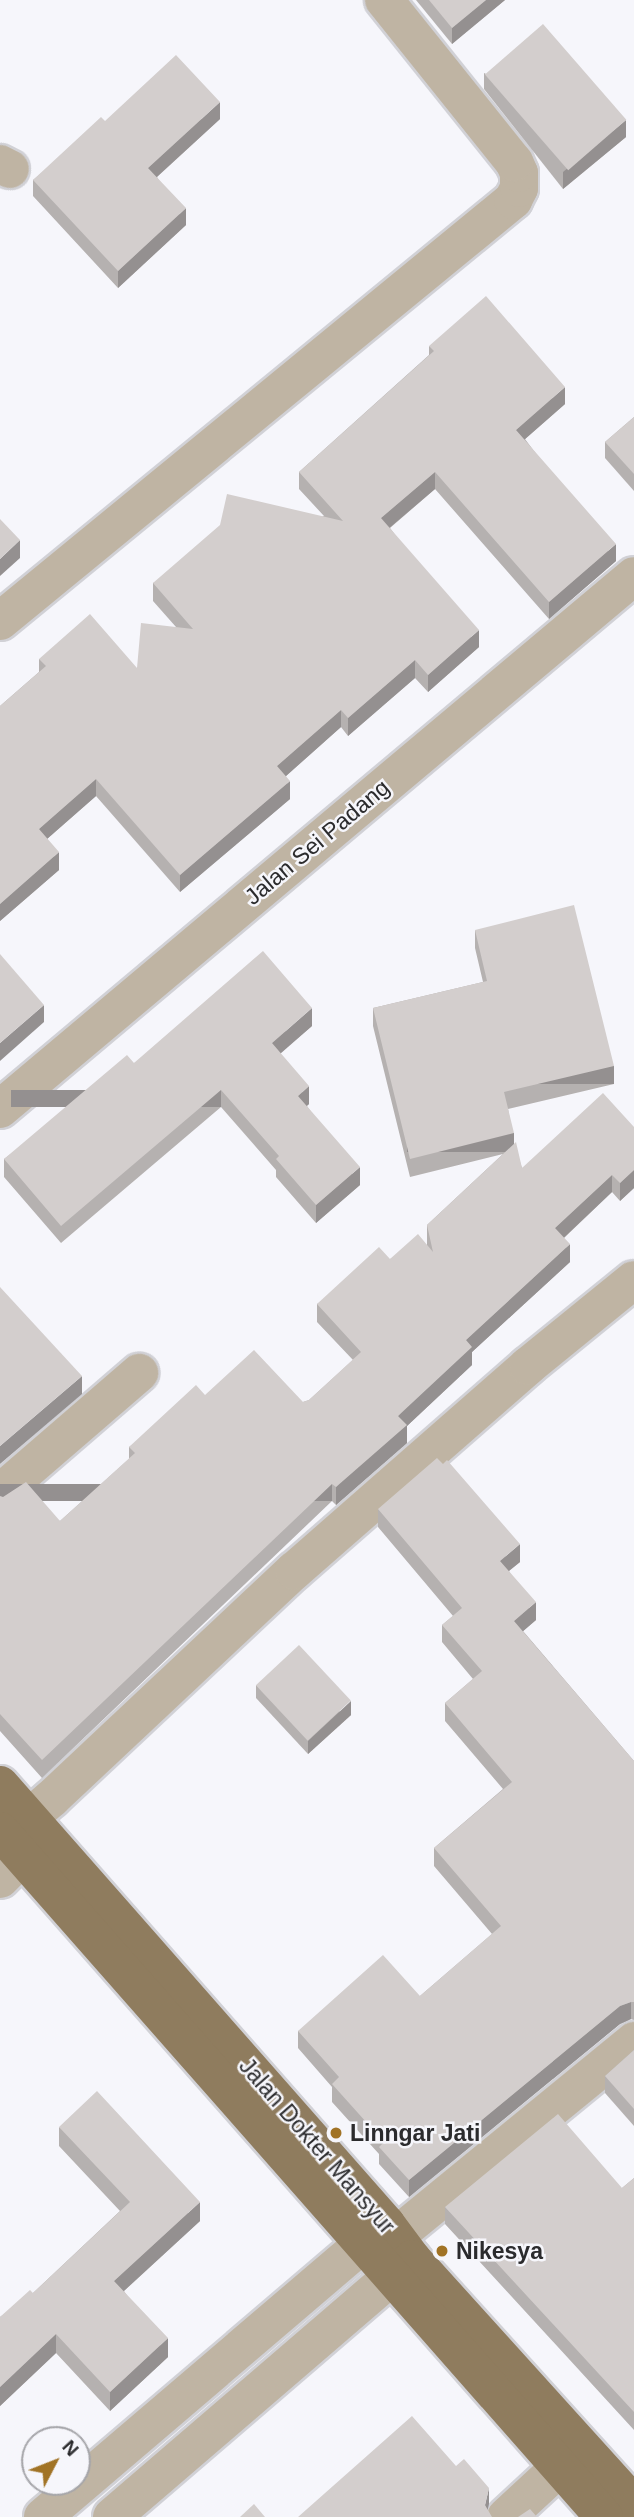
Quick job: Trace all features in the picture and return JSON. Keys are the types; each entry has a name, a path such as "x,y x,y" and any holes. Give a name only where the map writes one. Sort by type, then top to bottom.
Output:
{"main road":[{"name":"Jalan Dokter Mansyur","path":"0,1786 12,1844 634,2505"},
{"name":"Jalan Dokter Mansyur","path":"390,2247 560,2467 604,2517"}],"street":[{"path":"0,621 513,200 519,188 514,162 384,0"},
{"name":"Jalan Sei Padang","path":"0,1110 634,576"},
{"path":"12,1844 295,1571 528,1366 634,1280"},
{"path":"0,1493 139,1373"},
{"path":"43,2517 204,2378 390,2247 634,2040"},
{"path":"112,2517 234,2411 390,2247"},
{"path":"204,2378 234,2411"},
{"path":"506,2517 560,2467"}],"building":[{"path":"429,0 486,0 452,28"},
{"path":"543,24 626,120 568,170 485,75"},
{"path":"176,55 220,102 148,168 186,208 118,271 33,180 101,117 105,121"},
{"path":"486,296 565,387 516,430 616,544 549,602 435,472 381,518 479,630 428,675 415,660 348,718 341,710 277,766 290,781 180,875 96,779 39,829 59,852 0,904 0,706 46,666 39,659 90,614 137,668 141,623 193,629 153,583 220,525 227,494 343,521 299,472 434,351 429,346"},
{"path":"634,417 634,474 605,442"},
{"path":"0,519 20,540 0,559"},
{"path":"574,905 614,1066 504,1092 514,1133 410,1159 373,1008 487,981 475,930"},
{"path":"263,951 312,1008 272,1043 309,1086 298,1096 360,1167 316,1205 276,1159 279,1156 221,1090 61,1226 4,1159 127,1055 134,1063"},
{"path":"0,954 44,1005 0,1043"},
{"path":"603,1093 634,1127 634,1170 620,1183 612,1175 555,1228 570,1244 466,1340 472,1347 398,1416 407,1425 336,1487 332,1484 42,1760 0,1714 0,1496 3,1497 26,1482 60,1521 135,1453 129,1447 196,1385 205,1395 254,1350 303,1402 309,1400 361,1352 317,1304 379,1247 390,1259 418,1234 433,1252 427,1225 516,1142 522,1168"},
{"path":"0,1287 82,1376 0,1446"},
{"path":"437,1458 443,1464 447,1460 520,1544 500,1561 536,1602 514,1621 634,1761 634,2002 620,2006 409,2180 379,2147 384,2142 332,2084 339,2077 298,2031 383,1955 420,1996 501,1926 434,1848 512,1782 445,1703 482,1671 442,1625 462,1608 378,1509"},
{"path":"299,1645 351,1701 308,1741 256,1685"},
{"path":"634,2050 634,2109 605,2076"},
{"path":"97,2091 200,2202 114,2281 168,2338 110,2392 56,2334 0,2387 0,2317 30,2290 33,2293 130,2202 59,2127"},
{"path":"558,2114 622,2188 634,2178 634,2412 445,2207"},
{"path":"412,2416 456,2466 464,2459 489,2488 485,2505 492,2517 298,2517"},
{"path":"254,2504 265,2517 240,2517"},
{"path":"530,2509 537,2517 518,2517"}],"place":[{"name":"Linngar Jati","path":"336,2133"},
{"name":"Nikesya","path":"442,2251"}]}
